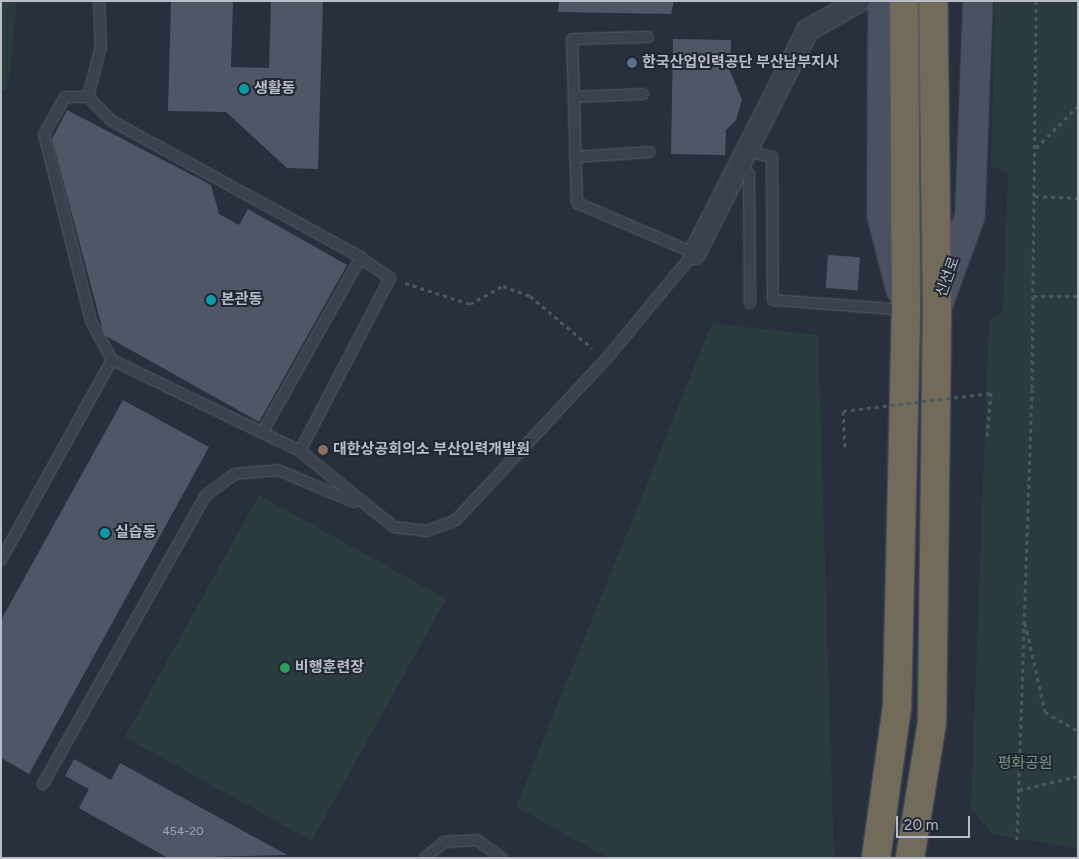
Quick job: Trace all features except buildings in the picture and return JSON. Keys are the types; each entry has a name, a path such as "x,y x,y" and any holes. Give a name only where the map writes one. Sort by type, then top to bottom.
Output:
{"highway":[{"path":"876,858 897,708 906,310 904,1"},
{"name":"신선로","path":"933,1 937,308"},
{"path":"910,858 932,722 937,308"}],"main road":[{"path":"883,1 882,216 906,310"},
{"name":"신선로","path":"937,308 970,216 978,1"}],"street":[{"path":"694,253 806,30 858,1"}],"lane":[{"path":"88,97 101,46 99,1"},
{"path":"300,451 390,278 361,258 112,121 88,97 65,96 44,134 91,321 112,360 263,431 300,451 365,506 394,527 427,531 456,520 607,358 694,253 577,203 572,39 648,37"},
{"path":"574,97 643,94"},
{"path":"575,158 650,152"},
{"path":"750,303 749,174 742,159 772,157 773,300 906,310"},
{"path":"263,431 361,258"},
{"path":"1,560 112,360"},
{"path":"44,784 206,495 235,474 278,470 365,506"},
{"path":"425,858 444,842 478,840 502,858"}],"path":[{"path":"1017,840 1033,296 1036,1"},
{"path":"1036,148 1078,106"},
{"path":"1035,196 1078,198"},
{"path":"390,278 470,304 503,286 530,296 607,358"},
{"path":"1033,296 1078,296"},
{"path":"845,449 843,411 991,393 988,436"},
{"path":"1024,618 1045,712 1078,731"},
{"path":"1019,790 1078,776"}],"green space":[{"path":"1,1 17,1 8,89 1,92"},
{"name":"평화공원","path":"995,1 1078,1 1078,848 992,834 971,808 989,322 1003,311 1008,173 991,166"},
{"path":"712,323 818,335 834,858 608,858 516,807"},
{"name":"비행훈련장","path":"259,495 446,599 312,841 125,737"}],"place":[{"name":"한국산업인력공단 부산남부지사","path":"632,63"},
{"name":"생활동","path":"244,89"},
{"name":"본관동","path":"211,300"},
{"name":"대한상공회의소 부산인력개발원","path":"323,450"},
{"name":"실습동","path":"105,533"},
{"name":"비행훈련장","path":"285,668"}]}
